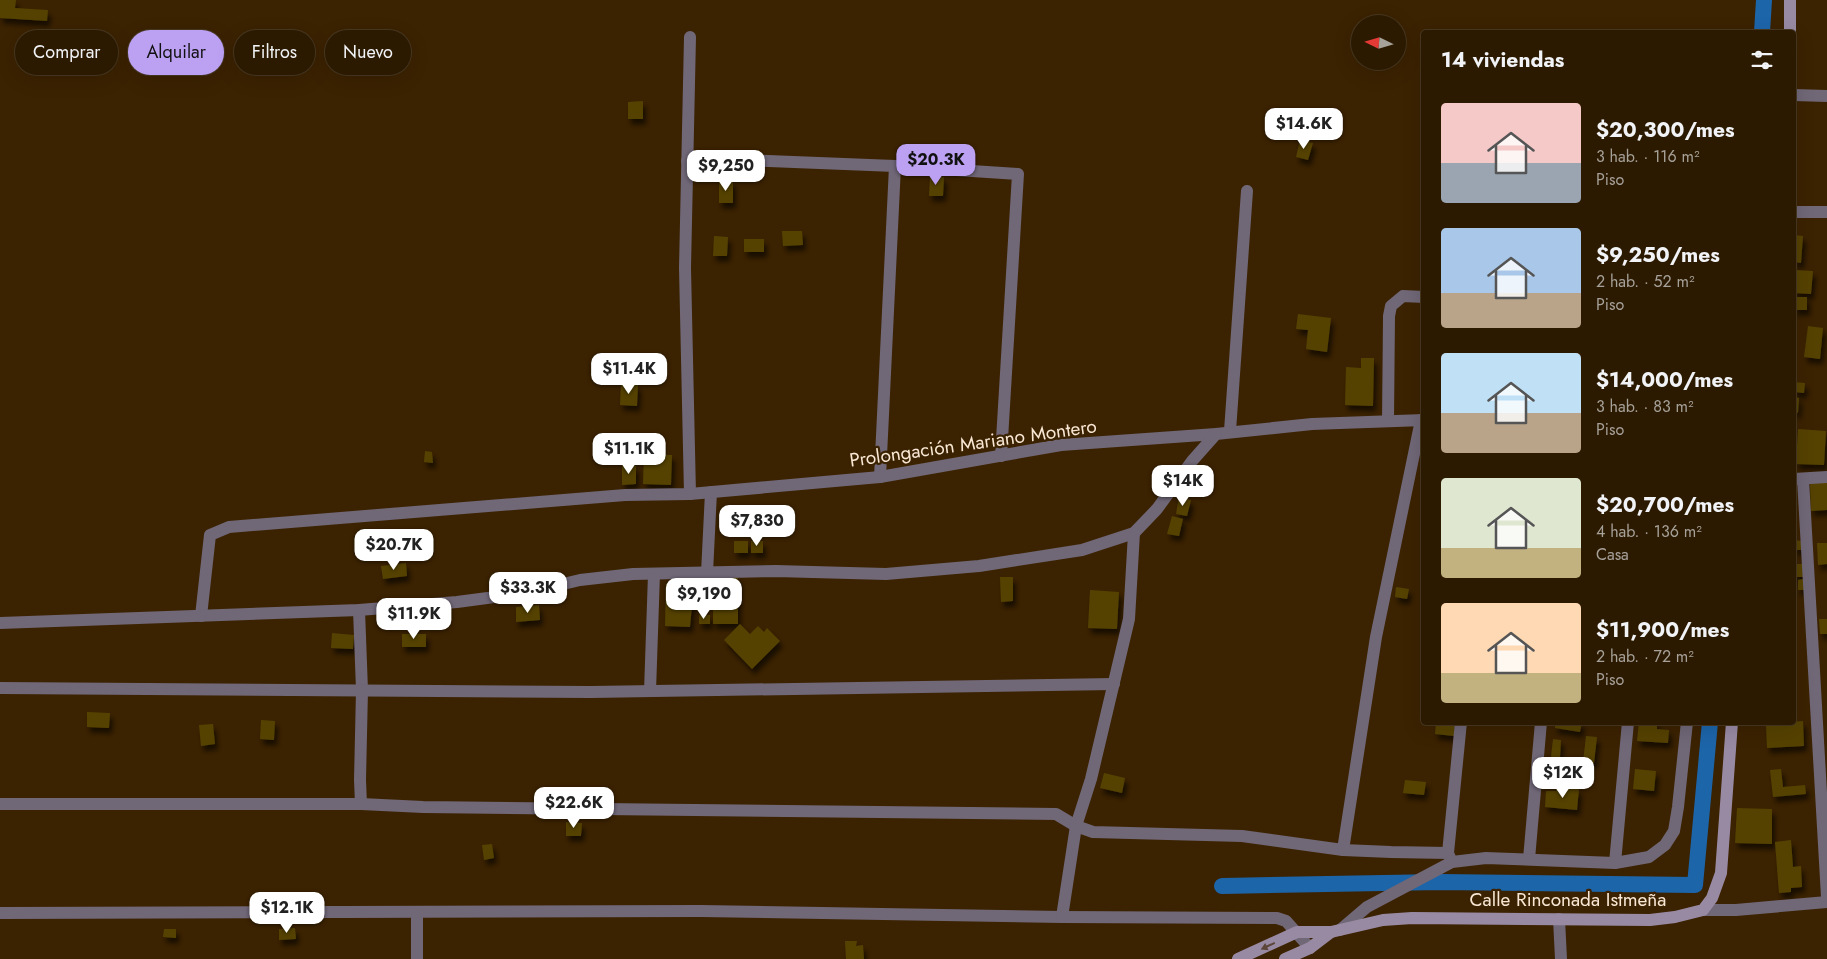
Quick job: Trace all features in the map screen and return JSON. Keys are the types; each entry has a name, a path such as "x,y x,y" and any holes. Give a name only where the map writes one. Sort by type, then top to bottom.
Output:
{"street":[{"path":"1790,0 1790,30"},
{"path":"690,37 685,268 690,494"},
{"path":"1796,95 1827,96"},
{"path":"686,161 715,159 895,166 1018,174 1001,456"},
{"path":"880,477 895,166"},
{"path":"1230,432 1247,191"},
{"path":"1796,212 1827,212"},
{"path":"1388,421 1391,306 1403,296 1421,297"},
{"name":"Prolongación Mariano Montero","path":"201,616 210,535 229,526 557,502 625,495 690,494 880,477 1061,445 1216,434 1312,424 1421,420"},
{"path":"1343,850 1376,637 1421,425"},
{"path":"0,623 360,610 457,602 525,593 580,580 633,574 776,571 886,574 980,566 1082,550 1134,533 1157,509 1192,461 1216,434"},
{"path":"1827,477 1798,479 1827,897"},
{"path":"707,573 712,492"},
{"path":"1062,917 1076,826 1091,779 1130,619 1134,533"},
{"path":"650,691 654,574"},
{"path":"360,610 362,690 361,804"},
{"path":"0,688 650,691 1114,684"},
{"path":"1285,959 1310,948 1367,907 1436,870 1450,858 1461,725"},
{"path":"1529,859 1541,725"},
{"path":"1615,862 1628,725"},
{"path":"0,804 361,804 424,807 1056,814 1076,826 1093,832 1242,836 1343,850 1391,852 1450,858 1615,862 1649,857 1665,845 1674,831 1686,725"},
{"path":"1703,910 1712,898 1721,873 1732,725"},
{"path":"1703,910 1736,910 1827,902"},
{"name":"Calle Rinconada Istmeña","path":"1336,931 1384,920 1412,918 1650,920 1675,917 1703,910"},
{"path":"0,913 701,911 1062,917 1277,918 1286,921 1310,948"},
{"path":"417,912 417,959"},
{"path":"1559,919 1561,959"},
{"path":"1238,959 1297,932 1336,931"}],"building":[{"path":"0,0 16,0 15,8 48,10 47,21 0,18"},
{"path":"643,101 643,119 628,119 628,102"},
{"path":"1300,140 1313,143 1308,160 1296,157"},
{"path":"930,176 944,177 943,196 929,196"},
{"path":"719,181 733,181 733,203 719,203"},
{"path":"782,231 802,231 803,245 783,246"},
{"path":"1796,235 1803,236 1801,263 1796,262"},
{"path":"714,236 728,237 727,256 713,256"},
{"path":"744,239 764,239 764,252 744,252"},
{"path":"1796,270 1813,271 1811,294 1796,293"},
{"path":"1796,297 1807,297 1807,310 1796,310"},
{"path":"1298,314 1331,318 1327,352 1306,349 1308,330 1296,329"},
{"path":"1808,326 1823,328 1820,359 1804,357"},
{"path":"1361,358 1374,358 1373,406 1345,405 1346,367 1361,368"},
{"path":"1796,382 1805,383 1804,393 1796,392"},
{"path":"621,384 638,385 637,406 620,405"},
{"path":"1796,397 1799,398 1798,413 1796,412"},
{"path":"1798,429 1826,431 1824,465 1796,464"},
{"path":"425,451 432,452 433,463 424,462"},
{"path":"644,454 672,455 671,485 643,484"},
{"path":"622,466 636,466 636,484 622,485"},
{"path":"1827,482 1827,510 1811,511 1810,483"},
{"path":"1179,497 1191,500 1187,516 1176,514"},
{"path":"1172,516 1183,519 1179,536 1167,534"},
{"path":"1796,540 1801,541 1801,550 1796,550"},
{"path":"734,541 748,541 748,553 734,553"},
{"path":"751,541 763,541 763,553 751,553"},
{"path":"1817,543 1827,543 1827,564 1818,565"},
{"path":"406,563 407,576 383,579 381,566"},
{"path":"1796,564 1804,564 1804,577 1796,577"},
{"path":"713,577 738,577 738,624 713,624"},
{"path":"1000,577 1013,577 1013,601 1001,602"},
{"path":"1804,579 1804,590 1798,590 1798,580"},
{"path":"666,584 694,584 690,627 665,626"},
{"path":"1396,587 1409,589 1407,599 1395,597"},
{"path":"1090,590 1119,592 1117,629 1088,628"},
{"path":"539,605 540,620 516,622 516,607"},
{"path":"699,615 710,615 710,624 699,624"},
{"path":"1819,619 1827,619 1827,634 1820,634"},
{"path":"740,624 750,634 758,626 764,632 767,628 780,641 752,669 724,640"},
{"path":"332,633 354,635 353,649 331,648"},
{"path":"402,634 426,634 426,647 402,647"},
{"path":"87,712 110,713 109,728 87,727"},
{"path":"261,720 275,721 274,740 260,739"},
{"path":"1803,721 1804,746 1767,748 1766,725 1796,725 1796,722"},
{"path":"213,724 215,744 201,746 199,725"},
{"path":"1436,725 1455,725 1454,736 1435,734"},
{"path":"1555,725 1581,725 1580,732 1555,728"},
{"path":"1639,725 1657,725 1657,729 1669,730 1668,743 1637,741"},
{"path":"1586,736 1597,737 1594,763 1583,762"},
{"path":"1553,739 1561,740 1560,758 1551,757"},
{"path":"1635,769 1656,771 1654,791 1633,789"},
{"path":"1781,769 1783,787 1805,785 1806,794 1773,797 1770,770"},
{"path":"1104,773 1125,778 1122,793 1100,788"},
{"path":"1405,780 1426,782 1424,795 1403,793"},
{"path":"1556,787 1579,789 1577,810 1545,807 1546,791 1556,791"},
{"path":"1737,808 1772,809 1772,844 1735,843"},
{"path":"566,822 582,823 581,836 566,836"},
{"path":"1791,840 1793,867 1801,866 1802,887 1791,888 1791,892 1779,893 1775,842"},
{"path":"492,844 494,858 484,860 482,845"},
{"path":"295,928 296,939 279,940 279,929"},
{"path":"164,929 176,929 176,938 163,937"},
{"path":"845,941 857,941 856,946 863,945 864,959 846,959"}],"waterway":[{"path":"1762,30 1764,0"},
{"path":"1222,886 1440,882 1695,885 1710,725"}]}
